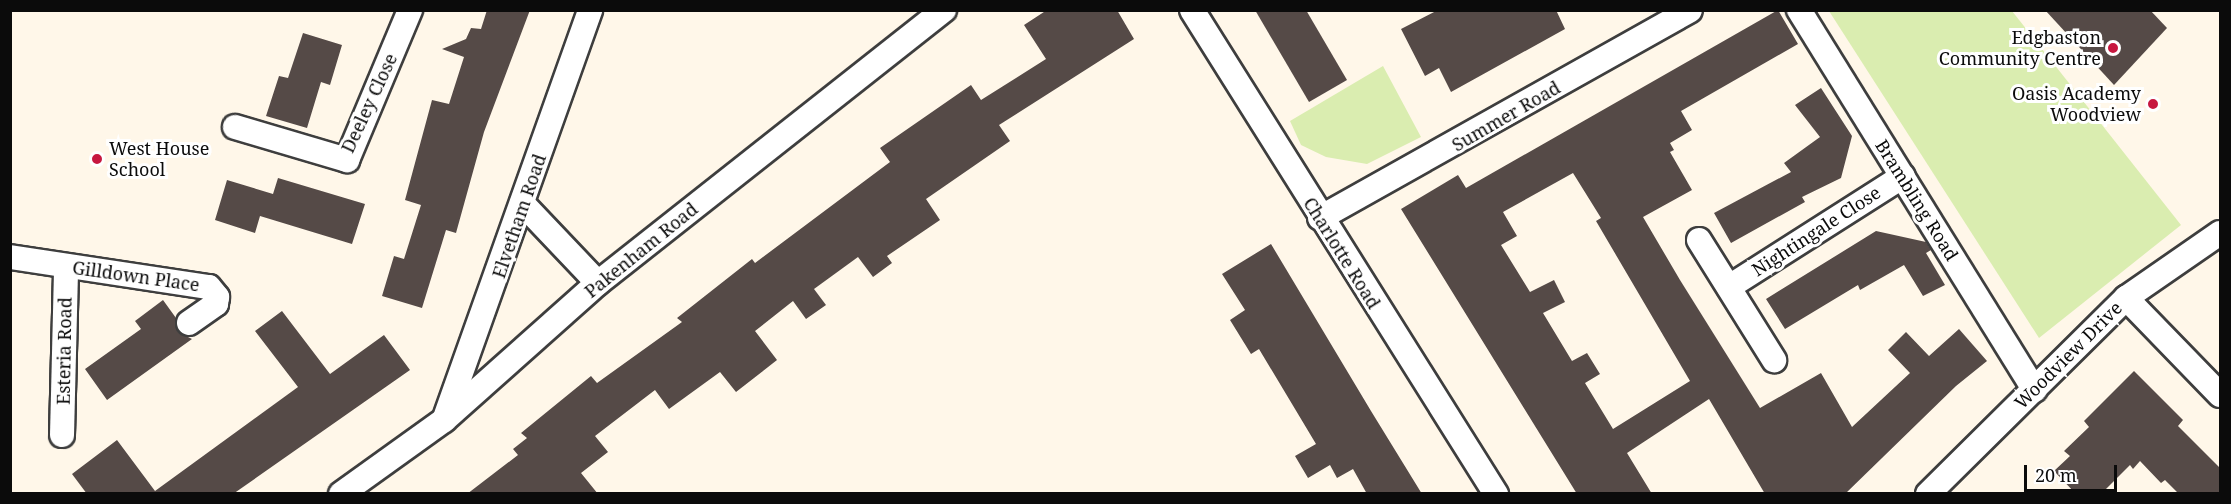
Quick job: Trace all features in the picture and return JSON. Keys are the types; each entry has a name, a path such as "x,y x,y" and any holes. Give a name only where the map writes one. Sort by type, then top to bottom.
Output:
{"street":[{"name":"Deeley Close","path":"235,127 347,160 410,10"},
{"name":"Elvetham Road","path":"444,420 590,10"},
{"name":"Pakenham Road","path":"341,494 444,420 598,283 944,10"},
{"name":"Charlotte Road","path":"1192,10 1320,218 1496,494"},
{"name":"Summer Road","path":"1320,218 1690,10"},
{"name":"Brambling Road","path":"1799,10 2035,390"},
{"name":"Nightingale Close","path":"1730,287 1903,176"},
{"path":"522,203 598,283"},
{"name":"Woodview Drive","path":"1928,494 2126,297 2220,233"},
{"path":"1699,240 1774,360"},
{"name":"Gilldown Place","path":"10,257 209,287 218,297 216,304 189,323"},
{"name":"Esteria Road","path":"62,435 66,266"},
{"path":"2126,297 2220,395"}],"green space":[{"path":"1829,11 2012,11 2181,225 2039,338"},
{"path":"1383,66 1421,137 1367,164 1326,157 1301,145 1290,121"}],"building":[{"path":"487,10 530,10 484,132 456,233 446,230 422,308 382,296 394,256 404,259 421,205 405,200 432,100 449,104 464,57 442,49 466,39 471,28 481,29"},
{"path":"1047,10 1117,10 1134,39 999,125 1010,141 926,199 940,220 887,256 892,263 873,277 858,257 814,289 826,305 806,319 793,301 755,331 777,360 736,392 720,372 669,409 655,390 595,436 608,452 581,473 598,494 467,494 518,455 513,449 527,438 521,433 591,376 597,383 682,322 677,318 752,259 755,263 890,162 880,148 971,85 981,100 1046,59 1024,25"},
{"path":"1255,10 1306,10 1347,80 1309,102"},
{"path":"1438,10 1556,10 1565,29 1451,92 1439,68 1425,76 1401,29"},
{"path":"1778,10 1798,44 1681,111 1692,130 1670,143 1674,150 1670,152 1692,190 1643,217 1680,280 1760,408 1821,373 1852,427 1910,373 1888,350 1906,332 1929,356 1959,329 1987,361 1956,386 1845,494 1765,494 1709,399 1627,453 1652,494 1577,494 1401,209 1458,175 1466,188","holes":["1573,173 1601,218 1596,221 1690,381 1613,429 1585,383 1600,374 1587,353 1572,361 1543,313 1565,302 1554,280 1530,292 1501,245 1517,236 1503,212"]},
{"name":"Edgbaston Community Centre","path":"2045,10 2150,10 2167,28 2114,85"},
{"path":"303,33 342,45 330,85 321,82 307,128 266,116 279,76 288,78"},
{"path":"1821,88 1852,136 1841,178 1802,197 1805,202 1731,243 1714,213 1791,172 1784,163 1820,137 1795,105"},
{"path":"278,178 365,204 352,244 260,216 255,233 215,220 227,180 273,194"},
{"path":"1876,231 1926,242 1931,250 1926,253 1945,285 1923,296 1904,265 1860,290 1858,285 1785,329 1766,299"},
{"path":"1271,244 1422,494 1367,494 1353,469 1337,478 1330,465 1308,478 1295,456 1316,444 1259,349 1251,354 1230,320 1245,310 1222,274"},
{"path":"163,300 176,318 178,332 192,339 107,400 85,369 141,329 135,321"},
{"path":"282,311 330,374 384,335 410,370 233,494 87,494 72,474 117,440 155,491 298,387 255,331"},
{"path":"2134,371 2183,420 2178,426 2220,468 2220,494 2179,494 2165,480 2161,483 2140,461 2133,469 2130,465 2101,494 2076,494 2054,471 2070,456 2064,451 2089,427 2084,421"}],"place":[{"name":"Edgbaston Community Centre","path":"2113,48"},
{"name":"Oasis Academy Woodview","path":"2153,104"},
{"name":"West House School","path":"97,159"}]}
